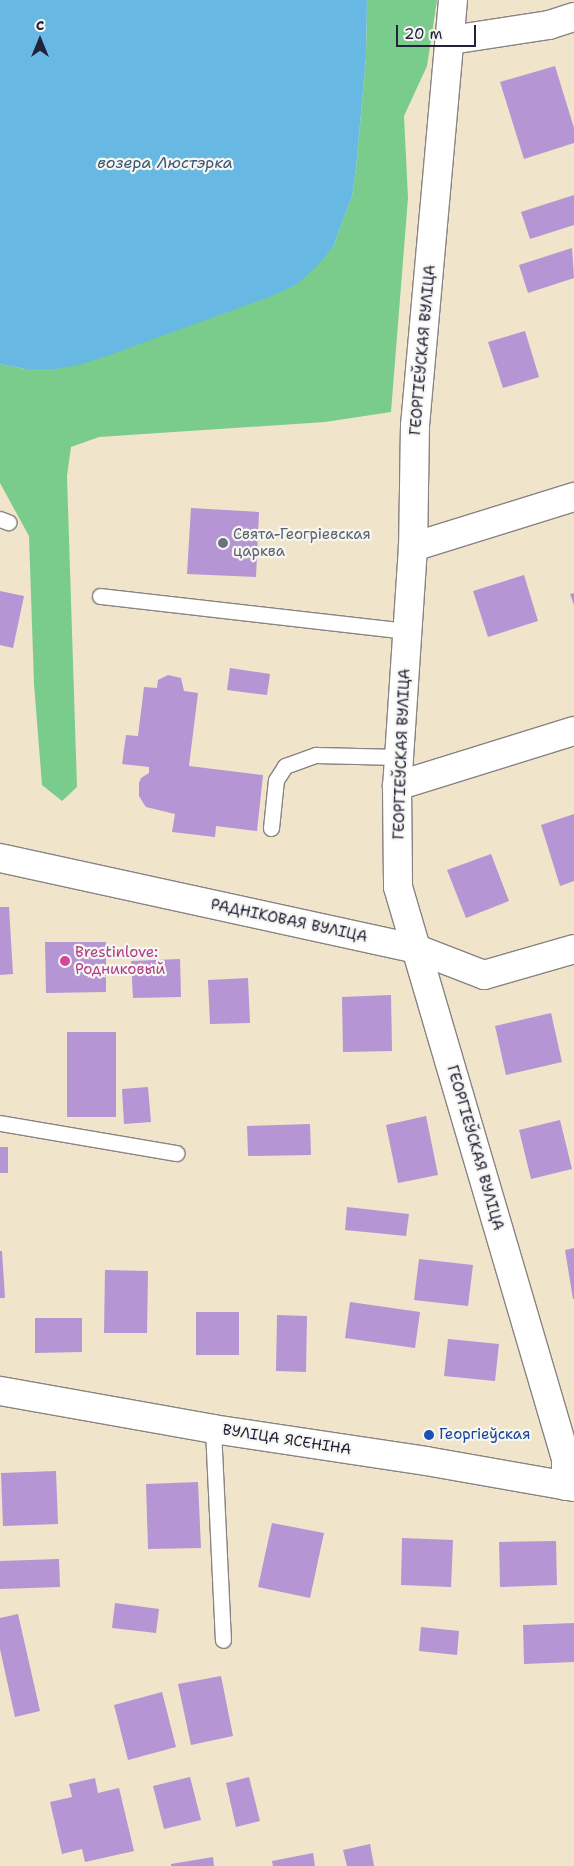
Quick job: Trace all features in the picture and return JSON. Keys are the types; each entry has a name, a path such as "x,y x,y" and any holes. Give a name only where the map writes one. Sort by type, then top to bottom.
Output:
{"street":[{"name":"ГЕОРГІЕЎСКАЯ ВУЛІЦА","path":"453,0 451,40 415,425 413,547 397,786 398,887 566,1458 570,1486"},
{"path":"451,40 549,25 574,17"},
{"path":"413,547 574,497"},
{"path":"397,786 574,730"},
{"name":"РАДНІКОВАЯ ВУЛІЦА","path":"0,858 416,949 484,975 574,949"},
{"name":"ВУЛІЦА ЯСЕНІНА","path":"0,1391 213,1429 426,1461 570,1486"}],"lane":[{"path":"100,596 408,631"},
{"path":"271,828 276,780 285,766 316,755 399,757"},
{"path":"0,1123 176,1153"},
{"path":"213,1429 223,1640"}],"green space":[{"path":"367,0 437,0 427,66 404,116 408,198 391,412 325,422 99,437 71,447 67,476 77,787 62,801 42,785 34,684 29,536 0,483 0,364 25,369 56,369 333,247 352,196 356,169 366,57"}],"water":[{"name":"возера Люстэрка","path":"0,0 367,0 366,57 356,169 352,196 333,247 317,266 297,284 272,296 107,356 82,364 56,369 25,369 0,364"}],"building":[{"path":"555,66 574,128 574,143 524,159 500,82"},
{"path":"574,195 574,225 530,239 521,212"},
{"path":"572,248 574,278 528,293 519,265"},
{"path":"525,331 539,377 503,388 488,342"},
{"name":"Свята-Геогріевская царква","path":"191,508 259,512 256,577 187,574"},
{"path":"524,575 538,621 488,637 473,591"},
{"path":"0,591 24,596 13,648 0,645"},
{"path":"574,593 574,605 570,594"},
{"path":"230,668 270,674 267,695 227,690"},
{"path":"168,675 181,678 184,691 198,693 189,766 263,775 257,831 216,826 215,837 172,832 175,814 146,807 139,796 139,783 141,778 149,773 149,767 122,764 126,735 138,736 144,687 157,688 158,680"},
{"path":"574,814 574,881 560,886 541,825"},
{"path":"491,854 509,901 466,918 447,870"},
{"path":"0,907 9,907 13,974 0,975"},
{"path":"45,942 106,942 106,992 46,993"},
{"path":"180,959 181,997 133,998 131,961"},
{"path":"248,978 250,1023 210,1024 208,980"},
{"path":"391,995 392,1051 343,1052 342,997"},
{"path":"551,1013 562,1062 506,1075 495,1026"},
{"path":"67,1032 116,1032 116,1117 67,1117"},
{"path":"148,1087 151,1122 124,1124 122,1089"},
{"path":"426,1116 438,1175 398,1183 386,1125"},
{"path":"560,1120 572,1169 531,1179 519,1130"},
{"path":"310,1124 311,1155 248,1156 247,1126"},
{"path":"0,1147 8,1147 8,1173 0,1173"},
{"path":"347,1207 409,1214 406,1236 345,1230"},
{"path":"574,1248 574,1299 573,1299 565,1250"},
{"path":"0,1251 2,1251 5,1298 0,1298"},
{"path":"419,1259 473,1265 468,1306 414,1300"},
{"path":"105,1270 148,1271 147,1333 104,1333"},
{"path":"350,1302 420,1312 415,1348 345,1338"},
{"path":"196,1312 239,1312 239,1355 196,1355"},
{"path":"277,1315 307,1316 306,1372 276,1371"},
{"path":"35,1318 82,1318 82,1352 35,1353"},
{"path":"448,1339 499,1344 495,1381 444,1376"},
{"path":"56,1471 58,1524 3,1526 1,1473"},
{"path":"198,1482 201,1548 148,1549 146,1484"},
{"path":"272,1523 324,1533 310,1598 258,1587"},
{"path":"402,1538 453,1540 451,1587 401,1585"},
{"path":"556,1541 557,1585 500,1587 499,1542"},
{"path":"59,1559 60,1587 0,1589 0,1561"},
{"path":"115,1603 159,1609 156,1633 112,1628"},
{"path":"18,1614 40,1711 15,1717 0,1649 0,1618"},
{"path":"574,1623 574,1662 524,1664 523,1625"},
{"path":"421,1627 459,1631 457,1655 419,1651"},
{"path":"221,1676 233,1736 191,1745 178,1684"},
{"path":"162,1692 176,1747 128,1760 114,1705"},
{"path":"190,1777 201,1820 164,1829 153,1786"},
{"path":"249,1777 260,1821 236,1827 226,1783"},
{"path":"95,1778 98,1793 119,1788 134,1851 85,1862 82,1849 62,1854 50,1802 72,1797 69,1784"},
{"path":"370,1844 374,1866 347,1866 343,1850"},
{"path":"313,1853 315,1866 273,1866 272,1861"},
{"path":"213,1857 214,1866 171,1866 171,1864"}],"place":[{"name":"Свята-Геогріевская царква","path":"223,543"},
{"name":"Brestinlove: Родниковый","path":"65,961"},
{"name":"Георгіеўская","path":"429,1435"}]}
